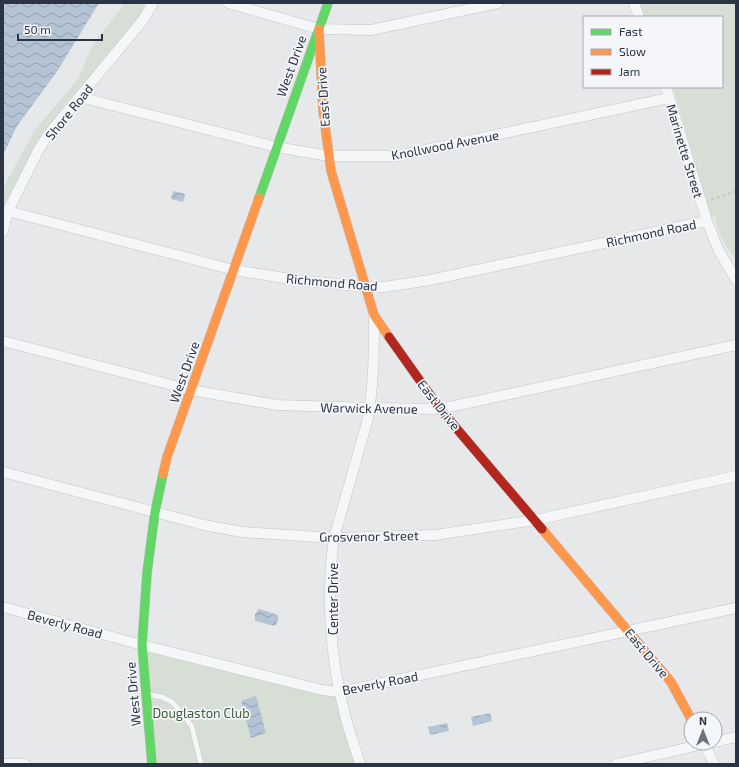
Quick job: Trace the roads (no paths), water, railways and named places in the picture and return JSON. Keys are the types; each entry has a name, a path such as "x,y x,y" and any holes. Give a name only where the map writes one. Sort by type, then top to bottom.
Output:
{"street":[{"name":"Shore Road","path":"3,231 8,211 48,135 143,20 153,3"},
{"path":"228,3 318,29 371,30 498,3"},
{"name":"West Drive","path":"152,764 142,645 147,572 155,512 167,457 328,3"},
{"path":"634,3 640,16"},
{"name":"East Drive","path":"318,29 323,110 331,171 367,287 374,315 440,409 672,682 688,711"},
{"name":"Marinette Street","path":"666,88 706,221 718,249 736,280"},
{"name":"Knollwood Avenue","path":"80,97 276,147 329,156 397,156 669,98"},
{"name":"Richmond Road","path":"8,211 234,270 298,280 367,287 384,287 430,280 706,221"},
{"name":"Center Drive","path":"360,764 344,712 340,692 334,651 331,607 334,538 370,408 374,366 374,315"},
{"name":"Warwick Avenue","path":"3,341 191,390 277,405 440,409 736,345"},
{"name":"Grosvenor Street","path":"3,472 204,525 242,532 334,538 435,535 535,520 736,476"},
{"name":"Beverly Road","path":"3,607 142,645 322,690 340,692 736,608"},
{"path":"723,740 736,737"},
{"path":"616,764 683,748"},
{"path":"709,751 714,764"},
{"path":"3,764 25,764"}],"lane":[{"path":"146,694 162,697 172,702 184,715 192,727 201,764"}],"water":[{"path":"3,3 99,3 56,73 17,126 3,155"},
{"path":"173,191 185,194 183,202 171,199"},
{"path":"259,609 278,615 278,621 275,626 255,621 255,614"},
{"path":"256,696 266,733 251,738 241,701"},
{"path":"490,713 492,721 473,726 471,717"},
{"path":"447,723 449,731 430,735 428,727"}],"park label":[{"name":"Douglaston Club","path":"201,713"}]}
